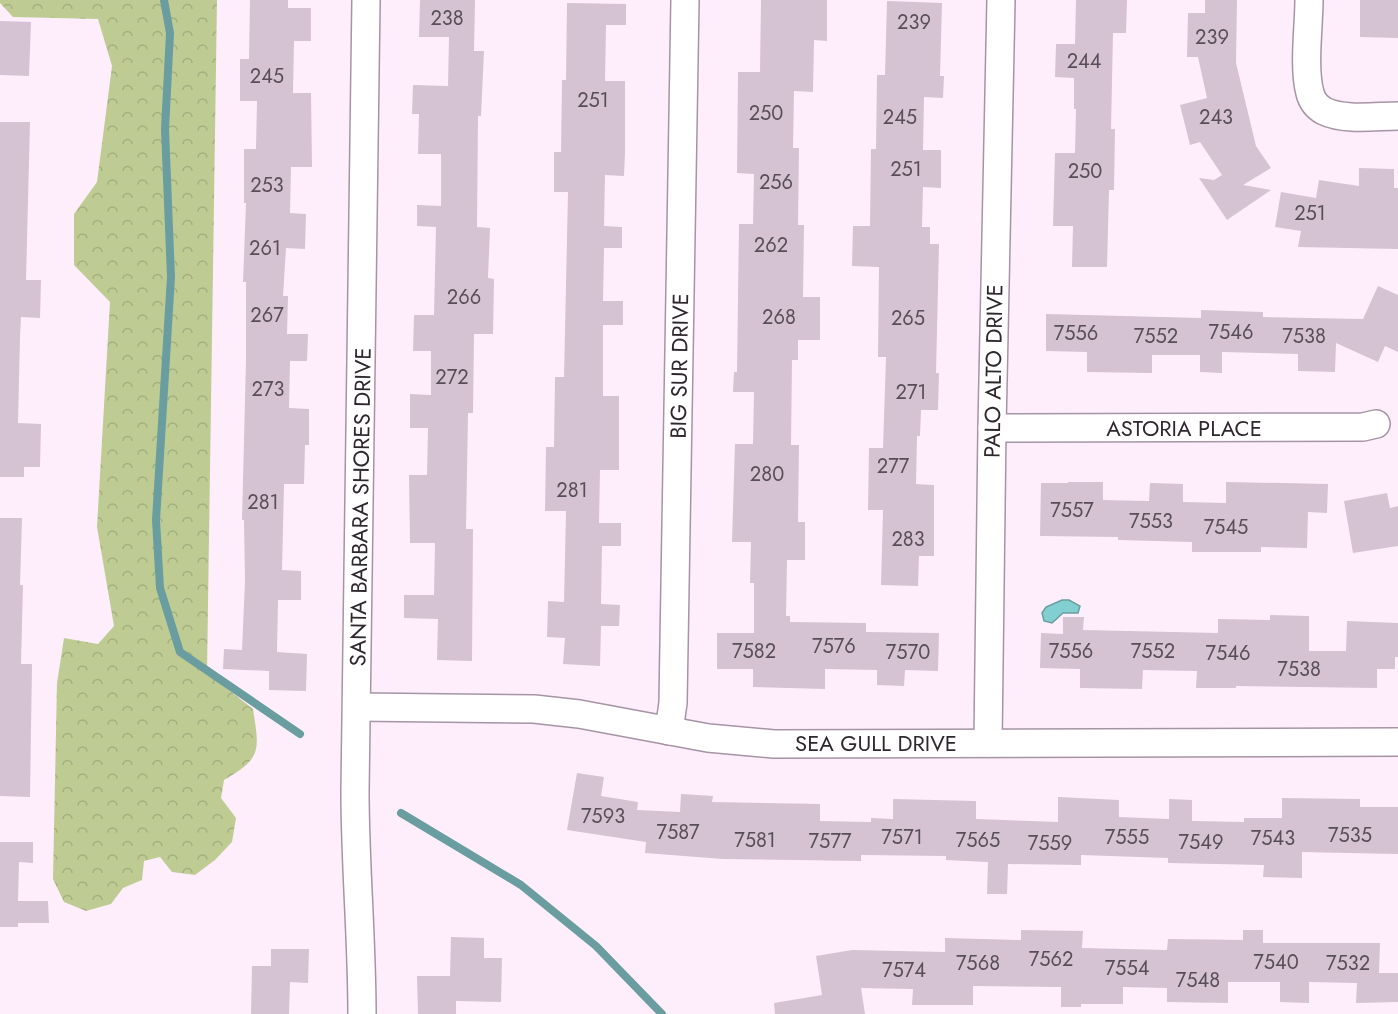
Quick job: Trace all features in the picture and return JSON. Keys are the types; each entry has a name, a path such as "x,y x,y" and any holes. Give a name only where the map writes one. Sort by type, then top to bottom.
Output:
{"street":[{"name":"SANTA BARBARA SHORES DRIVE","path":"362,1014 361,936 355,830 366,0"},
{"name":"BIG SUR DRIVE","path":"669,731 674,703 685,0"},
{"name":"PALO ALTO DRIVE","path":"988,743 1001,0"},
{"path":"1309,0 1308,81 1314,103 1324,111 1338,114 1398,116"},
{"name":"ASTORIA PLACE","path":"992,428 1351,427 1376,424"},
{"name":"SEA GULL DRIVE","path":"357,707 534,709 579,714 748,743 1398,742"}],"green space":[{"path":"0,0 217,0 207,673 253,709 257,743 252,758 246,765 224,780 221,798 236,818 232,842 215,860 195,875 172,872 160,857 144,861 142,880 123,888 111,904 86,911 64,902 53,879 57,683 64,638 98,644 114,626 97,527 110,302 74,265 74,214 97,182 112,66 98,19 13,17 0,3"}],"water":[{"path":"1062,600 1069,600 1080,606 1078,613 1063,613 1052,623 1044,621 1042,613 1046,607"}],"building":[{"path":"250,0 288,0 288,8 311,8 311,41 294,41 293,93 311,93 312,167 291,167 290,213 306,214 305,249 286,248 283,296 288,296 287,334 308,334 307,361 290,361 289,408 309,409 309,445 305,445 304,484 284,484 282,570 301,571 301,600 278,600 277,652 307,654 306,691 269,690 269,671 223,669 224,649 242,650 245,581 244,520 242,520 246,360 246,282 243,282 246,203 244,203 244,149 256,149 257,101 240,101 240,59 249,59"},
{"path":"420,0 475,0 474,51 484,51 481,116 478,116 477,227 490,228 488,278 494,279 493,334 474,334 473,413 468,413 466,529 473,529 472,661 437,660 438,619 404,618 404,595 434,595 435,543 410,543 409,475 427,475 428,428 410,428 410,394 431,395 431,351 413,351 414,315 434,315 436,227 417,226 417,205 441,206 441,154 418,154 419,114 412,114 413,85 448,86 449,37 419,37"},
{"path":"761,0 827,0 827,41 814,40 813,92 794,91 793,148 799,148 798,225 804,225 803,297 820,297 820,340 798,340 798,360 792,360 791,445 799,445 798,522 805,522 805,560 787,560 786,616 790,616 790,622 866,623 866,632 939,633 938,671 905,670 904,686 877,685 877,670 825,669 825,689 753,687 753,669 717,669 717,633 754,633 754,583 750,583 751,542 732,542 735,444 753,444 754,392 733,392 734,372 737,372 739,224 753,224 754,174 737,173 738,72 760,72"},
{"path":"1076,0 1127,0 1126,33 1113,33 1111,129 1115,129 1114,190 1109,190 1107,267 1072,267 1073,226 1053,226 1055,153 1075,153 1076,109 1074,109 1074,78 1055,77 1056,44 1075,44"},
{"path":"1205,0 1237,0 1236,63 1256,146 1271,168 1243,185 1271,190 1227,220 1199,178 1214,180 1222,175 1200,142 1190,145 1180,105 1207,98 1198,57 1187,57 1188,13 1205,13"},
{"path":"1360,0 1398,0 1398,38 1360,37"},
{"path":"887,1 942,3 940,76 944,76 943,98 924,97 923,150 941,150 941,188 923,187 922,227 930,227 930,244 939,244 936,373 939,373 938,410 921,410 920,436 917,436 916,484 934,485 934,556 919,556 918,586 881,585 883,510 868,510 869,448 883,448 886,357 878,357 879,267 852,266 853,226 870,226 871,149 876,149 877,75 885,75"},
{"path":"567,3 626,4 626,25 606,25 605,81 625,81 625,153 624,176 605,175 604,226 622,227 622,248 604,248 603,301 623,301 623,325 603,325 603,396 619,396 619,470 600,470 599,523 621,523 621,546 602,546 601,604 620,605 619,626 601,626 600,666 563,664 565,638 547,637 548,601 564,602 566,511 545,511 546,447 554,447 555,377 564,377 568,192 554,192 554,152 561,152 562,80 566,80"},
{"path":"0,21 31,22 29,76 0,75"},
{"path":"0,122 30,122 26,280 41,280 40,318 21,317 18,423 41,424 40,467 24,467 24,477 0,477"},
{"path":"1359,168 1394,169 1394,188 1398,188 1398,249 1298,247 1301,231 1275,227 1281,192 1316,198 1319,180 1359,186"},
{"path":"1378,286 1398,295 1398,352 1385,346 1378,362 1336,343 1335,372 1298,371 1298,354 1222,352 1222,373 1200,372 1200,355 1152,355 1152,373 1087,372 1087,352 1046,351 1046,314 1201,318 1201,310 1263,312 1263,317 1363,319"},
{"path":"1103,482 1103,500 1149,501 1150,483 1183,484 1183,502 1226,503 1226,482 1328,484 1327,513 1308,512 1307,548 1261,547 1261,552 1192,552 1192,542 1118,540 1118,537 1040,536 1041,483"},
{"path":"1387,493 1390,508 1398,506 1398,546 1353,553 1344,501"},
{"path":"0,518 22,518 21,664 32,664 30,797 0,796"},
{"path":"1270,615 1309,616 1309,651 1346,651 1347,621 1398,623 1398,657 1395,657 1395,669 1377,669 1377,688 1236,686 1236,688 1196,688 1197,671 1143,670 1142,689 1080,688 1080,669 1040,668 1041,633 1063,634 1063,617 1084,617 1083,630 1218,633 1218,619 1270,620"},
{"path":"577,773 604,777 601,796 638,802 637,810 680,812 681,794 713,796 712,802 820,804 820,821 871,822 871,818 893,819 893,799 976,801 976,819 1058,822 1058,797 1119,800 1119,817 1169,819 1169,799 1192,800 1192,821 1244,822 1244,818 1282,818 1282,798 1360,799 1360,807 1398,807 1398,854 1302,852 1302,878 1263,877 1264,865 1168,863 1168,858 1081,855 1081,865 1008,864 1007,894 987,894 988,862 946,860 946,856 861,855 861,861 723,859 645,853 646,842 567,830"},
{"path":"0,842 33,842 33,863 19,862 18,901 48,901 49,923 18,923 18,927 0,927"},
{"path":"1021,930 1083,931 1082,948 1167,950 1168,939 1243,940 1243,930 1263,930 1263,943 1380,943 1379,973 1398,973 1398,1002 1356,1003 1357,983 1309,982 1309,1003 1280,1002 1280,982 1228,982 1228,1003 1167,1002 1167,988 1123,987 1123,1004 1081,1004 1081,1007 1061,1007 1061,987 973,986 973,1005 912,1005 913,989 861,988 865,1014 775,1014 774,1003 822,995 816,956 852,950 945,952 945,938 1021,940"},
{"path":"451,937 484,938 484,958 502,958 501,1002 456,1001 456,1014 418,1014 417,976 450,976"},
{"path":"271,949 309,949 308,983 290,982 289,1014 251,1014 252,966 271,966"}],"waterway":[{"path":"164,0 170,33 165,129 171,277 156,520 160,588 180,652 300,734"},
{"path":"401,813 521,885 596,946 662,1014"}]}
